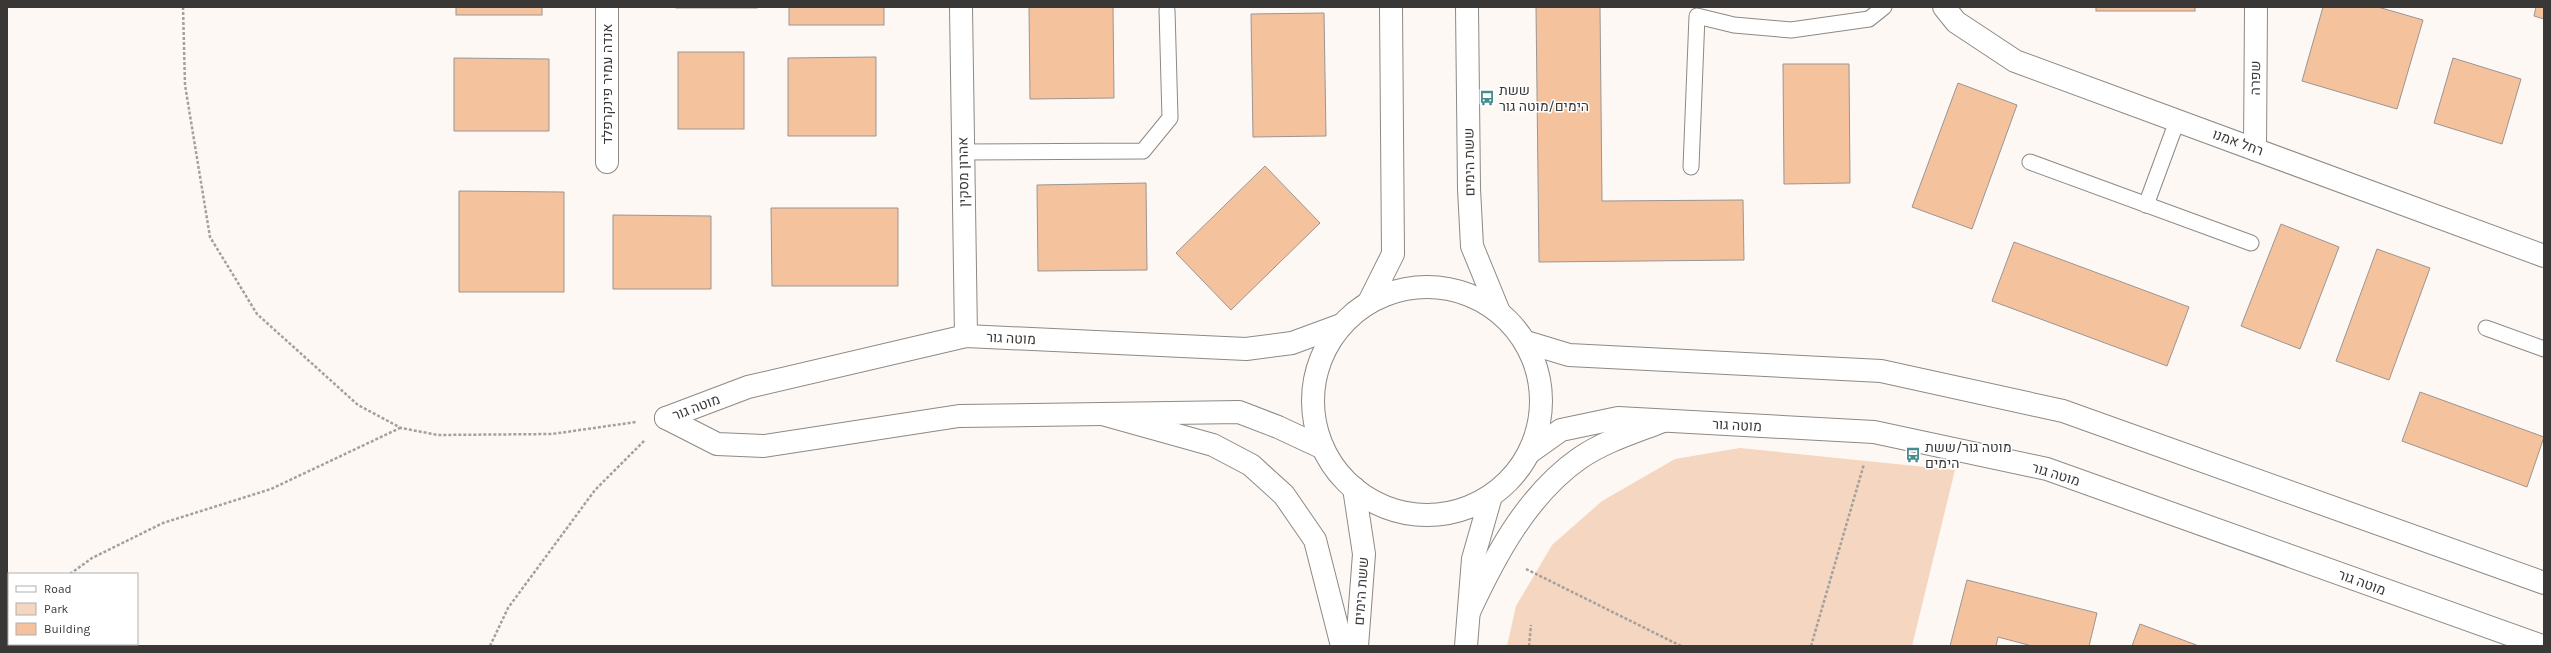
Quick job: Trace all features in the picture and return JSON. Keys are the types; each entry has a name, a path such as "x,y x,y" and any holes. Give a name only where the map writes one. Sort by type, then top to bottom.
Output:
{"street":[{"name":"אנדה עמיר פינקרפלד","path":"607,7 607,162"},
{"name":"אהרון מסקין","path":"960,7 966,336"},
{"path":"1368,302 1393,254 1391,7"},
{"name":"ששת הימים","path":"1466,7 1469,189 1472,246 1499,312"},
{"name":"רחל אמנו","path":"1944,7 1956,22 2015,61 2255,148 2544,256"},
{"name":"שפרה","path":"2255,148 2256,7"},
{"path":"1436,286 1470,294 1499,312 1514,326 1526,342 1539,378 1541,415 1530,452 1514,476 1491,496 1458,511 1422,515 1386,507 1354,488 1336,470 1323,448 1314,417 1314,384 1323,352 1341,325 1368,302 1401,289 1436,286"},
{"name":"מוטה גור","path":"666,418 748,387 966,336 1246,349 1292,343 1341,325"},
{"path":"1526,342 1569,355 1881,371 2063,411 2544,583"},
{"name":"מוטה גור","path":"666,418 717,444 764,446 959,416 1239,412 1278,427 1323,448"},
{"path":"1102,414 1214,445 1251,465 1284,495 1315,540 1342,646"},
{"name":"מוטה גור","path":"1530,452 1561,430 1618,418 1874,432 2047,469 2542,646"},
{"path":"1469,612 1496,555 1521,519 1552,483 1580,458 1610,442 1663,421"},
{"name":"ששת הימים","path":"1354,488 1364,554 1357,646"},
{"path":"1466,646 1473,559 1491,496"}],"lane":[{"path":"1691,167 1697,16 1734,25 1791,30 1869,19 1884,7"},
{"path":"963,152 1143,151 1170,118 1167,10"},
{"path":"2146,205 2177,121"},
{"path":"2030,162 2251,243"},
{"path":"2486,328 2544,349"}],"path":[{"path":"183,7 186,85 210,237 257,314 358,405 401,428 438,435 552,434 666,418"},
{"path":"490,646 508,608 595,490 666,418"},
{"path":"71,573 92,558 163,523 271,489 401,428"},
{"path":"1811,646 1874,432"},
{"path":"1496,555 1681,646"},
{"path":"1529,646 1531,625"}],"green space":[{"path":"1740,448 1955,470 1912,646 1507,646 1516,606 1552,545 1602,501 1675,459"}],"building":[{"path":"456,7 542,7 542,15 456,15"},
{"path":"757,7 757,8 676,8"},
{"path":"789,7 884,7 884,25 789,25"},
{"path":"1029,7 1113,7 1114,98 1030,99"},
{"path":"1536,7 1600,7 1602,201 1743,200 1744,260 1539,262"},
{"path":"2096,7 2195,7 2195,11 2096,11"},
{"path":"2323,7 2378,7 2423,20 2397,109 2302,81"},
{"path":"2536,7 2544,7 2544,19 2534,16"},
{"path":"1324,13 1326,136 1253,137 1251,14"},
{"path":"678,52 744,52 744,129 678,129"},
{"path":"876,57 876,136 788,136 788,58"},
{"path":"454,58 549,59 549,131 454,131"},
{"path":"2453,58 2521,79 2502,144 2434,123"},
{"path":"1783,64 1849,64 1850,183 1784,184"},
{"path":"1958,83 2017,105 1972,229 1912,207"},
{"path":"1265,166 1320,223 1231,310 1176,253"},
{"path":"1146,183 1147,270 1038,271 1037,185"},
{"path":"459,191 564,192 564,292 459,292"},
{"path":"771,208 898,208 898,286 772,286"},
{"path":"613,215 711,216 711,289 613,289"},
{"path":"2281,224 2339,247 2300,349 2241,326"},
{"path":"2014,242 2189,307 2167,366 1992,301"},
{"path":"2377,249 2430,268 2389,380 2336,361"},
{"path":"2420,392 2544,437 2527,487 2402,441"},
{"path":"1967,580 2097,613 2089,646 2032,646 1998,637 1996,646 1950,646"},
{"path":"2140,624 2199,646 2132,646"}],"place":[{"name":"ששת הימים/מוטה גור","path":"1487,98"},
{"name":"מוטה גור/ששת הימים","path":"1913,455"}]}
